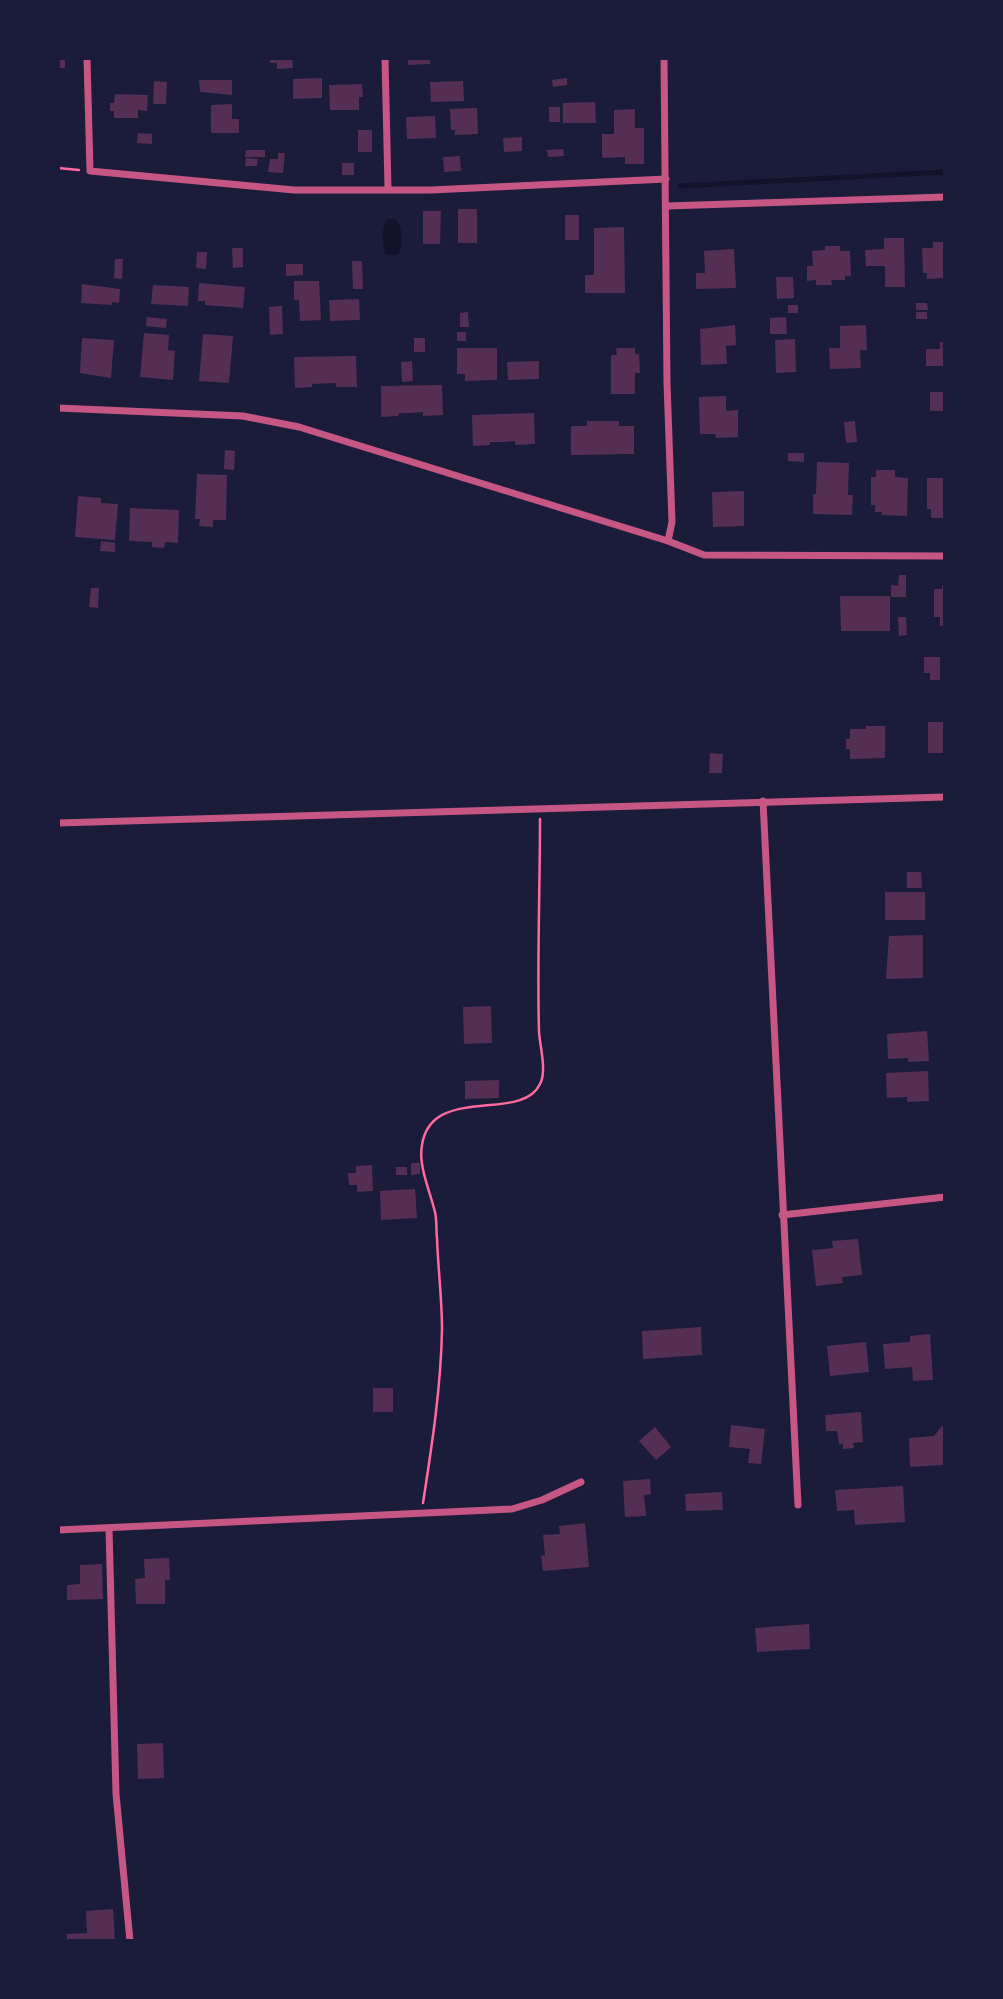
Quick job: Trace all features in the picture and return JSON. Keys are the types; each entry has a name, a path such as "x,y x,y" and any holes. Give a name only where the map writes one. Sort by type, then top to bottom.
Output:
{"street":[{"path":"87,58 90,171 272,189 388,189 666,180"},
{"path":"385,58 388,189"},
{"path":"664,58 667,383 672,522 668,541"},
{"path":"667,206 945,197"},
{"path":"58,408 243,416 299,426 668,541 694,553 717,556 945,556"},
{"path":"58,823 945,797"},
{"path":"764,801 798,1505"},
{"path":"782,1215 945,1197"},
{"path":"58,1530 512,1509 542,1500 581,1482"},
{"path":"109,1528 116,1794 130,1941"}],"path":[{"path":"58,168 90,171"},
{"path":"421,1513 436,1422 442,1328 435,1214 421,1147 425,1132 433,1120 445,1112 517,1100 531,1094 540,1084 540,807"}],"shaded area":[{"path":"387,219 395,219 401,232 402,242 397,255 387,255 384,247 383,232"}],"building":[{"path":"58,58 65,58 65,68 58,68"},
{"path":"270,58 292,58 293,68 277,69 277,63 270,63"},
{"path":"408,58 430,58 430,64 408,65"},
{"path":"322,78 322,98 293,99 293,79"},
{"path":"567,78 567,85 553,87 552,80"},
{"path":"199,80 232,80 232,95 200,92"},
{"path":"154,81 167,82 166,104 153,104"},
{"path":"463,81 464,101 431,102 430,82"},
{"path":"362,84 363,97 359,97 359,110 330,110 329,85"},
{"path":"115,94 148,95 147,111 138,110 138,118 114,118 110,103 114,103"},
{"path":"595,102 596,123 563,123 563,103"},
{"path":"232,104 232,119 239,119 239,133 211,133 211,105"},
{"path":"549,107 560,107 560,122 549,122"},
{"path":"477,108 478,134 455,135 455,130 451,130 450,109"},
{"path":"635,109 635,128 644,128 644,164 625,164 625,157 602,158 602,134 614,134 614,110"},
{"path":"435,116 436,138 407,139 406,117"},
{"path":"358,130 372,130 372,152 358,152"},
{"path":"138,133 152,134 152,144 137,143"},
{"path":"522,137 522,151 504,152 503,138"},
{"path":"563,149 564,156 548,157 547,150"},
{"path":"246,150 265,150 265,157 245,157"},
{"path":"278,153 285,153 283,173 268,172 270,159 278,159"},
{"path":"460,156 461,171 444,172 443,157"},
{"path":"246,158 258,159 257,166 245,166"},
{"path":"342,163 354,163 354,175 342,175"},
{"path":"458,209 477,209 477,243 458,243"},
{"path":"423,211 441,211 440,244 423,244"},
{"path":"565,215 579,215 579,240 565,240"},
{"path":"624,227 625,293 585,293 585,275 594,275 594,228"},
{"path":"884,238 904,238 905,287 885,287 885,266 866,266 865,250 884,249"},
{"path":"933,242 945,242 945,278 927,279 927,273 923,273 922,248 933,248"},
{"path":"825,246 840,246 840,251 850,251 851,276 845,276 845,280 831,280 832,285 816,285 816,280 807,281 807,266 813,266 812,251 825,250"},
{"path":"232,248 243,248 243,267 233,268"},
{"path":"734,249 736,288 696,289 696,273 705,273 704,251"},
{"path":"197,252 207,252 206,269 196,268"},
{"path":"115,259 123,259 122,279 114,278"},
{"path":"352,261 362,261 363,289 353,289"},
{"path":"286,264 303,264 303,275 286,276"},
{"path":"776,277 793,277 794,298 777,299"},
{"path":"294,281 319,281 321,320 300,321 299,300 294,300"},
{"path":"199,283 245,287 243,308 205,305 205,301 198,301"},
{"path":"82,284 120,289 119,303 81,303"},
{"path":"153,285 189,287 188,306 151,304"},
{"path":"359,299 360,320 330,321 329,300"},
{"path":"916,303 927,303 928,310 916,310"},
{"path":"788,305 798,305 798,313 788,313"},
{"path":"282,306 283,334 270,335 269,307"},
{"path":"468,312 469,327 460,327 460,313"},
{"path":"916,312 927,312 927,319 916,319"},
{"path":"147,317 167,319 166,328 146,326"},
{"path":"786,317 787,334 770,334 770,318"},
{"path":"735,325 736,345 726,346 727,364 701,365 700,329"},
{"path":"866,325 867,350 860,350 861,368 830,369 829,348 840,348 840,326"},
{"path":"457,332 466,332 466,341 457,341"},
{"path":"144,333 169,335 168,350 175,351 173,380 140,377"},
{"path":"203,334 233,336 229,383 199,381"},
{"path":"82,338 114,340 111,378 80,373"},
{"path":"414,338 425,338 425,352 414,352"},
{"path":"795,339 796,372 776,373 775,340"},
{"path":"940,342 945,342 945,366 926,366 926,349 940,349"},
{"path":"457,348 497,348 497,380 465,381 465,374 457,374"},
{"path":"616,348 635,348 635,354 639,354 640,373 635,373 635,394 611,394 611,355 617,355"},
{"path":"356,356 357,387 336,387 336,383 295,388 294,357"},
{"path":"412,361 413,381 402,382 401,362"},
{"path":"539,361 539,379 508,380 507,362"},
{"path":"442,385 443,415 423,416 423,412 381,417 381,386"},
{"path":"930,392 945,392 945,411 930,411"},
{"path":"726,396 726,411 738,410 738,437 716,438 715,434 700,434 699,397"},
{"path":"534,413 535,444 515,445 515,441 473,446 472,415"},
{"path":"587,421 619,421 619,426 634,426 634,454 571,455 571,426 587,426"},
{"path":"855,421 857,442 846,443 844,422"},
{"path":"225,450 235,451 234,470 224,469"},
{"path":"788,453 804,453 804,462 788,461"},
{"path":"817,462 849,463 848,495 853,495 852,515 813,514"},
{"path":"876,470 895,470 895,477 908,478 907,516 882,515 882,512 875,512 875,505 871,505 871,477 876,477"},
{"path":"197,474 227,475 226,520 213,520 213,527 199,526 200,519 195,519"},
{"path":"927,478 945,478 945,518 931,518 931,509 927,509"},
{"path":"744,491 744,526 713,527 712,492"},
{"path":"78,496 101,498 101,503 118,504 115,540 75,537"},
{"path":"130,508 179,510 178,543 165,542 164,548 152,547 152,542 129,541"},
{"path":"101,541 115,543 115,552 100,551"},
{"path":"899,575 906,575 906,597 891,597 891,585 898,586"},
{"path":"942,585 945,585 945,626 940,626 940,617 934,617 934,589 942,589"},
{"path":"91,588 99,588 98,608 89,607"},
{"path":"840,596 890,596 890,631 841,631"},
{"path":"898,617 906,617 907,635 899,636"},
{"path":"924,657 940,657 940,680 930,680 930,673 924,673"},
{"path":"928,722 945,722 945,753 928,753"},
{"path":"866,726 885,726 885,758 850,759 846,739 850,739 850,729 866,729"},
{"path":"710,753 723,754 722,773 709,773"},
{"path":"907,872 921,872 922,888 907,888"},
{"path":"885,892 925,892 925,920 885,920"},
{"path":"923,935 923,978 886,979 889,936"},
{"path":"491,1006 492,1043 464,1044 463,1007"},
{"path":"927,1031 929,1061 888,1059 887,1034"},
{"path":"928,1071 929,1101 907,1102 907,1097 887,1098 886,1073"},
{"path":"499,1080 499,1098 465,1099 465,1081"},
{"path":"411,1163 420,1163 420,1174 411,1175"},
{"path":"372,1165 373,1191 357,1192 357,1185 349,1185 348,1173 356,1173 356,1166"},
{"path":"396,1167 407,1167 407,1175 396,1175"},
{"path":"415,1189 417,1218 381,1220 380,1191"},
{"path":"858,1239 862,1275 842,1277 843,1283 816,1286 812,1250 833,1248 832,1241"},
{"path":"701,1327 702,1355 643,1359 642,1331"},
{"path":"930,1334 933,1380 913,1381 912,1367 885,1369 883,1344 910,1342 910,1336"},
{"path":"866,1342 869,1372 830,1376 827,1346"},
{"path":"373,1388 393,1388 393,1412 373,1412"},
{"path":"861,1412 863,1442 853,1443 854,1448 843,1449 843,1444 839,1444 837,1431 826,1431 825,1415"},
{"path":"945,1422 945,1465 910,1467 909,1438 934,1436"},
{"path":"731,1425 765,1429 761,1464 748,1463 750,1449 729,1447"},
{"path":"655,1427 671,1447 656,1460 639,1441"},
{"path":"650,1479 651,1494 644,1495 646,1516 625,1517 623,1481"},
{"path":"903,1486 905,1522 855,1525 854,1510 837,1511 835,1490"},
{"path":"722,1492 723,1510 686,1511 685,1494"},
{"path":"585,1523 589,1567 543,1571 543,1535 560,1534 559,1526"},
{"path":"169,1558 170,1580 165,1580 165,1604 136,1604 135,1579 145,1578 144,1559"},
{"path":"102,1564 103,1599 67,1600 67,1585 80,1584 80,1565"},
{"path":"809,1624 810,1649 757,1652 755,1628"},
{"path":"163,1743 164,1778 138,1779 137,1744"},
{"path":"113,1909 115,1941 67,1941 67,1934 87,1933 86,1911"}],"waterway":[{"path":"680,186 945,172"}]}
